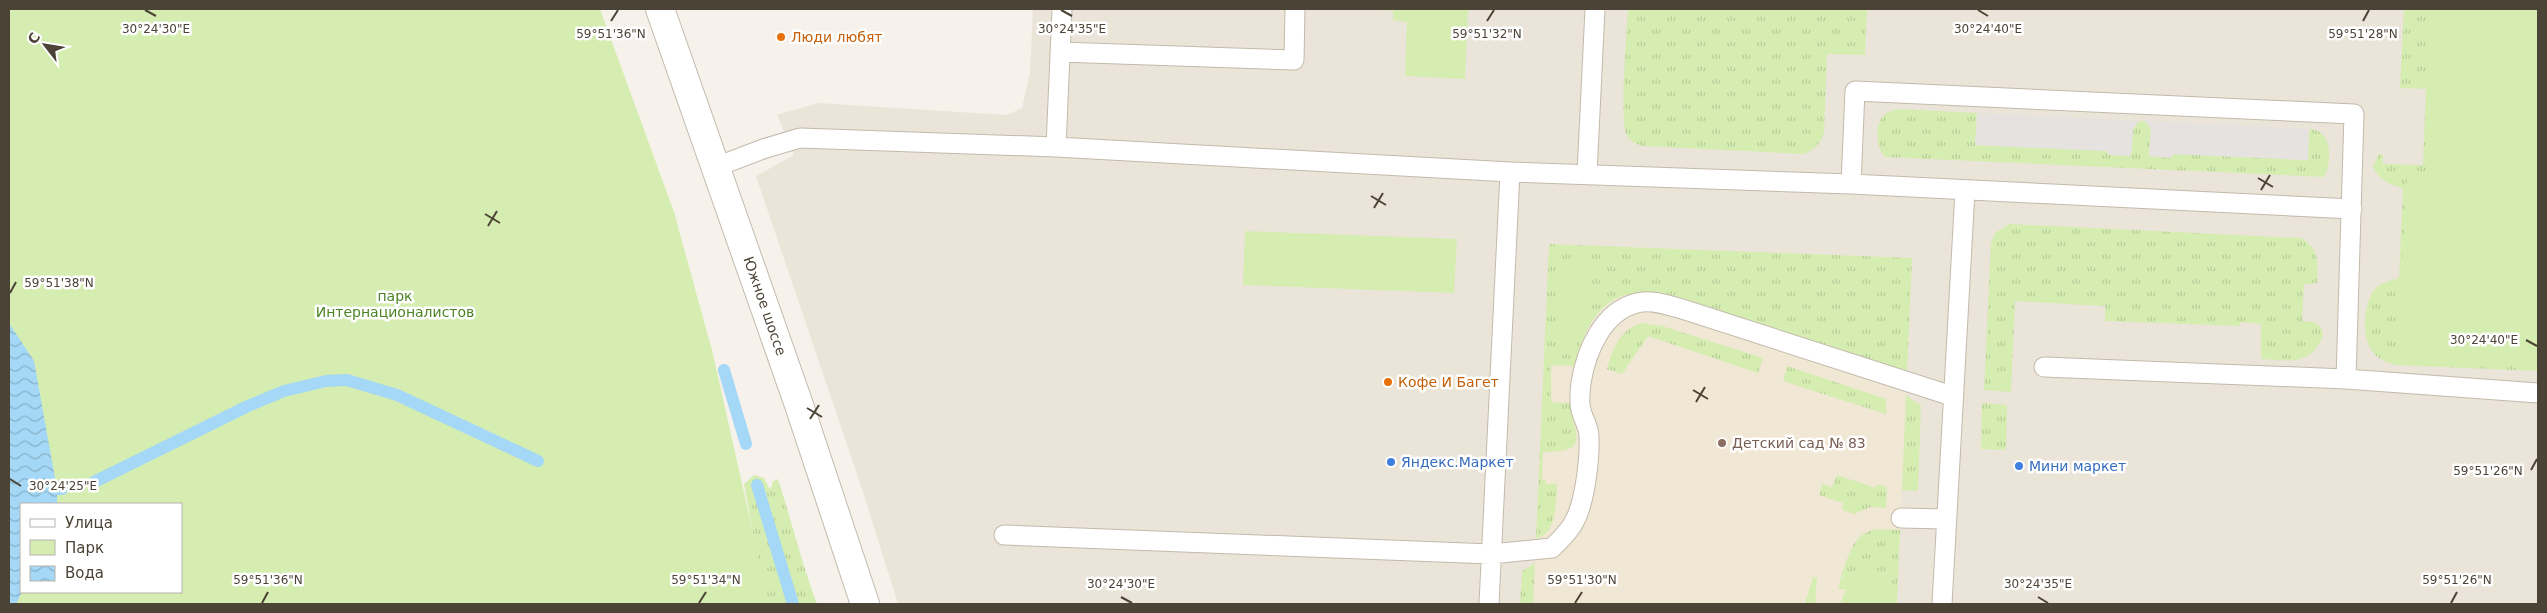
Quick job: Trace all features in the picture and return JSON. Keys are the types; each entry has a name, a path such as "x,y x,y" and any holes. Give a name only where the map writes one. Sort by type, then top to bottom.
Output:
{"street":[{"name":"Южное шоссе","path":"660,9 827,487 865,604"}],"lane":[{"path":"1056,147 1062,9"},
{"path":"1060,52 1294,60 1295,9"},
{"path":"1587,174 1595,9"},
{"path":"1851,184 1855,91 2354,114 2346,379"},
{"path":"716,166 800,138 1056,147 1510,172 1851,184 2352,209"},
{"path":"1489,604 1510,172"},
{"path":"1942,604 1945,519 1965,191"},
{"path":"1004,535 1491,554 1552,548 1575,522 1587,470 1589,434 1580,408 1581,383 1590,352 1602,326 1618,311 1638,302 1654,302 1678,308 1952,396"},
{"path":"2044,367 2346,379 2538,393"},
{"path":"1901,518 1945,519"}],"shaded area":[{"path":"1033,9 2433,9 2538,367 2538,604 898,604 864,495 756,176 794,155 777,115 818,103 1007,115 1022,108 1030,72"},
{"path":"1977,113 2139,121 2133,129 2131,156 2108,155 2108,151 1975,145"},
{"path":"2145,121 2309,129 2308,160 2173,154 2172,158 2149,156 2151,129"},
{"name":"Детский сад № 83","path":"1549,244 1912,258 1897,604 1533,604"}],"green space":[{"name":"парк Интернационалистов","path":"9,9 600,9 674,212 713,354 769,604 9,604"},
{"path":"1365,9 1468,9 1465,79 1405,76 1407,22 1393,20 1393,11"},
{"path":"1628,9 1867,9 1865,55 1827,54 1824,132 1817,146 1804,154 1643,146 1630,140 1625,128 1625,55"},
{"path":"2404,9 2538,9 2538,371 2396,365 2378,357 2369,346 2365,330 2365,320 2371,295 2380,285 2399,278 2403,188 2385,181 2373,167 2379,154 2383,155 2383,164 2423,165 2426,89 2400,88"},
{"path":"2433,9 2538,9 2538,367 2398,360 2407,173 2426,174"},
{"path":"1899,109 1977,113 1976,145 2108,151 2131,156 2133,129 2139,121 2145,121 2151,129 2149,156 2172,158 2172,154 2308,160 2309,129 2317,130 2326,140 2329,163 2324,177 1885,157 1878,142 1879,124 1885,114"},
{"path":"2009,224 2301,238 2315,252 2318,269 2317,283 2304,284 2302,321 2314,322 2319,325 2323,336 2312,353 2298,360 2261,359 2261,324 2240,322 2240,326 2105,321 2105,306 2015,301 2011,392 1984,390 1991,243 1995,233"},
{"path":"1245,231 1457,239 1454,293 1243,285"},
{"path":"1549,244 1912,258 1907,372 1676,296 1635,293 1620,297 1607,304 1597,314 1588,328 1574,366 1551,365 1551,402 1570,403 1576,440 1574,445 1568,449 1543,452 1542,479 1546,480 1546,484 1557,484 1556,500 1552,524 1543,536 1536,538"},
{"path":"1558,260 1593,261 1591,312 1580,331 1586,331 1581,344 1576,340 1575,342 1555,341"},
{"path":"1641,323 1662,326 1763,358 1758,373 1648,336 1622,374 1607,369 1618,341 1633,326"},
{"path":"1787,366 1886,399 1886,414 1783,381"},
{"path":"1906,395 1921,406 1918,491 1902,490"},
{"path":"1982,403 2007,405 2006,450 1981,449"},
{"path":"754,475 764,478 769,488 772,487 772,482 777,479 779,482 817,604 766,604 744,484"},
{"path":"1837,475 1876,488 1877,484 1887,487 1886,508 1871,507 1854,514 1842,510 1843,503 1819,495 1822,484 1832,487"},
{"path":"1876,529 1900,530 1897,604 1888,604 1890,575 1852,572 1848,580 1841,577 1856,541 1861,536"},
{"path":"1535,563 1533,604 1520,604 1522,571"},
{"path":"1852,572 1890,575 1888,604 1840,604 1846,589 1838,589 1841,577 1848,580"},
{"path":"1813,577 1817,578 1815,604 1805,604"}],"water":[{"path":"9,323 34,361 57,489 57,503 20,503 22,593 16,604 9,604"}],"waterway":[{"path":"724,370 746,444"},
{"path":"94,482 248,406 284,391 326,381 347,380 397,395 538,461"},
{"path":"757,485 793,604"},
{"path":"57,489 62,489"}],"place":[{"name":"Люди любят","path":"781,37"},
{"name":"Кофе И Багет","path":"1388,382"},
{"name":"Детский сад № 83","path":"1722,443"},
{"name":"Яндекс.Маркет","path":"1391,462"},
{"name":"Мини маркет","path":"2019,466"}]}
